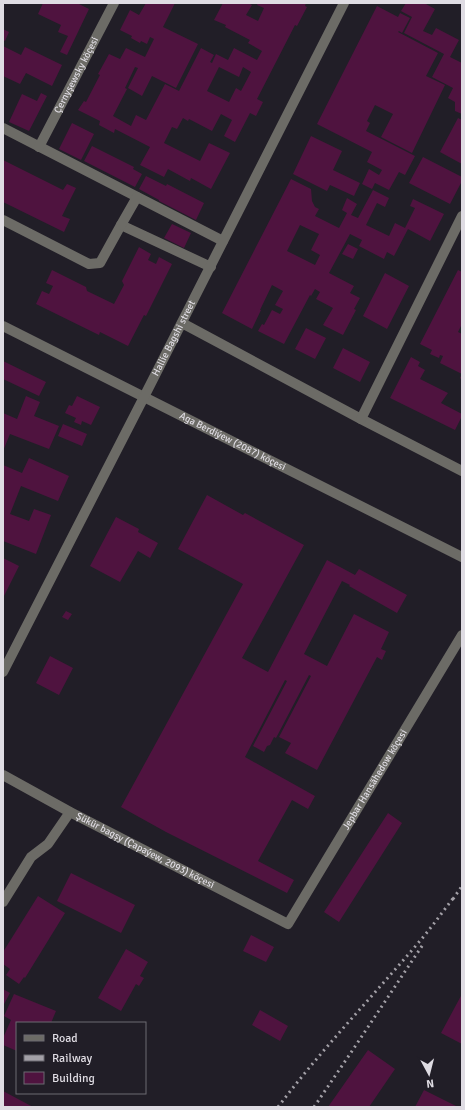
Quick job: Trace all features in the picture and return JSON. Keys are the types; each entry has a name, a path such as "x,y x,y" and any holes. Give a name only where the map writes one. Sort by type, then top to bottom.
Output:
{"street":[{"name":"Çernyşewsky köçesi","path":"39,147 114,3"},
{"name":"Hallie Bagshi street","path":"3,672 211,267 344,3"},
{"path":"3,128 223,241"},
{"path":"3,220 89,264 100,263 137,197"},
{"path":"361,419 462,216"},
{"path":"122,225 211,267"},
{"path":"182,323 361,419 462,471"},
{"name":"Aga Berdiýew (2087) köçesi","path":"3,326 462,557"},
{"name":"Jepbar Hansähedow köçesi","path":"288,924 462,636"},
{"name":"Şükür bagşy (Çapaýew, 2093) köçesi","path":"3,775 70,812 288,924"},
{"path":"3,902 31,857 48,844 70,812"}],"building":[{"path":"43,3 77,3 89,9 67,55 60,52 68,36 58,32 61,25 38,14"},
{"path":"146,3 175,3 163,27 198,44 176,88 152,76 142,96 128,88 138,68 135,67 125,88 127,89 113,116 131,126 136,115 146,120 165,84 179,91 201,48 214,55 210,62 212,63 216,54 228,60 234,48 257,60 262,51 248,43 250,40 225,27 226,25 214,20 223,3 248,3 252,5 246,15 258,21 264,8 257,5 258,3 306,3 305,6 307,7 297,26 295,25 257,99 263,102 256,116 250,113 235,142 224,136 232,120 221,114 212,131 189,119 188,121 183,118 177,129 172,127 164,143 200,161 209,143 230,153 211,189 191,178 190,181 168,169 164,177 140,165 150,147 115,129 114,133 99,125 100,121 78,110 84,101 86,102 100,75 98,74 109,54 120,59 126,48 145,57 154,39 150,37 147,44 141,41 140,43 131,38 132,36 120,30 130,10 139,15","holes":["219,67 239,77 243,67 251,72 241,91 236,88 229,102 207,91"]},
{"path":"406,3 424,3 435,9 423,31 432,35 436,28 459,40 450,57 462,63 462,114 455,111 455,102 448,98 453,88 432,77 444,54 404,33 412,17 401,11"},
{"path":"377,6 398,17 400,13 410,18 402,33 399,31 398,32 438,53 426,76 445,85 412,153 381,137 393,114 375,105 367,121 370,123 366,131 415,156 405,175 399,172 389,190 375,183 372,189 362,184 369,169 379,175 382,170 367,162 372,152 317,124"},
{"path":"3,29 9,32 5,41 3,40"},
{"path":"3,46 21,55 25,47 62,65 52,86 26,73 20,84 3,76"},
{"path":"41,93 47,96 29,131 9,122 22,94 37,101"},
{"path":"458,118 462,120 462,164 440,152"},
{"path":"72,123 94,134 81,160 59,149"},
{"path":"311,136 342,151 333,170 360,183 354,196 330,185 327,191 293,174"},
{"path":"92,146 134,167 133,169 142,174 135,187 84,161"},
{"path":"423,157 462,177 462,181 450,204 409,183"},
{"path":"3,160 63,190 67,184 76,188 62,216 70,219 64,232 3,202"},
{"path":"146,176 166,186 167,184 204,203 196,220 139,189"},
{"path":"291,179 311,189 312,201 315,207 319,209 315,216 339,228 347,213 342,210 347,198 357,204 351,215 358,218 373,190 389,198 385,207 377,203 366,225 389,236 395,223 405,228 415,208 410,206 413,199 444,214 430,241 408,229 394,256 387,252 384,259 359,246 362,240 350,234 329,273 354,286 350,293 360,298 354,309 356,310 343,335 323,325 333,308 316,299 320,292 315,289 311,296 310,295 284,344 258,331 262,324 264,325 272,310 280,314 283,309 275,305 283,291 272,285 252,329 222,313","holes":["300,225 319,234 311,250 320,255 315,265 287,251"]},
{"path":"172,224 191,233 184,248 164,238"},
{"path":"348,244 358,249 353,259 342,254"},
{"path":"139,247 151,254 148,260 156,264 159,257 172,264 146,316 144,315 128,346 100,332 99,335 36,304 42,291 49,294 53,286 46,283 52,270 86,287 87,291 114,304 124,285 122,281"},
{"path":"458,270 462,272 462,324 458,332 462,334 462,374 440,363 443,356 440,355 439,358 430,354 432,350 420,344"},
{"path":"385,273 409,286 387,329 363,316"},
{"path":"306,328 326,338 315,359 295,349"},
{"path":"343,348 370,362 360,382 333,368"},
{"path":"411,357 420,362 418,366 425,370 420,379 448,393 441,403 462,414 455,430 390,398"},
{"path":"3,361 46,382 39,396 3,379"},
{"path":"26,396 40,402 34,416 59,426 49,449 10,434 3,451 3,413 17,419"},
{"path":"77,396 100,407 91,425 82,421 81,425 74,422 76,418 65,413 69,405 72,406"},
{"path":"63,424 87,434 82,446 58,436"},
{"path":"29,458 69,476 58,501 21,486 10,514 29,521 34,509 51,515 36,554 3,541 3,465 22,473"},
{"path":"207,495 243,515 245,513 304,545 242,658 268,672 327,560 355,575 359,569 407,595 397,613 342,581 304,654 327,666 354,614 389,632 381,649 386,651 382,660 377,657 317,770 285,753 291,743 279,737 311,676 309,675 276,738 274,737 264,752 253,746 287,681 285,680 245,757 315,796 308,809 292,800 258,861 294,880 287,893 166,832 121,807 243,584 178,549"},
{"path":"116,517 139,529 138,532 158,543 150,558 138,551 120,582 90,566"},
{"path":"3,558 19,566 3,598"},
{"path":"66,611 72,614 68,620 62,617"},
{"path":"50,656 73,668 59,695 36,683"},
{"path":"388,813 402,823 339,922 324,912"},
{"path":"71,873 135,905 121,933 57,901"},
{"path":"38,896 65,913 25,978 24,977 19,984 6,975 10,969 3,964 3,952"},
{"path":"251,935 274,947 266,962 243,951"},
{"path":"126,949 148,962 140,976 144,978 139,986 136,984 121,1011 98,998"},
{"path":"3,989 10,993 3,1006"},
{"path":"14,994 56,1011 51,1022 16,1022 16,1051 3,1045 3,1038 11,1020 4,1016"},
{"path":"462,994 462,1044 441,1033"},
{"path":"260,1010 288,1026 280,1041 252,1025"},
{"path":"368,1050 395,1069 369,1107 328,1107"},
{"path":"424,1090 458,1107 415,1107"},
{"path":"3,1091 33,1107 3,1107"}],"railway":[{"path":"453,899 462,886"},
{"path":"278,1107 330,1044 424,936 455,896"},
{"path":"314,1107 424,943"}]}
